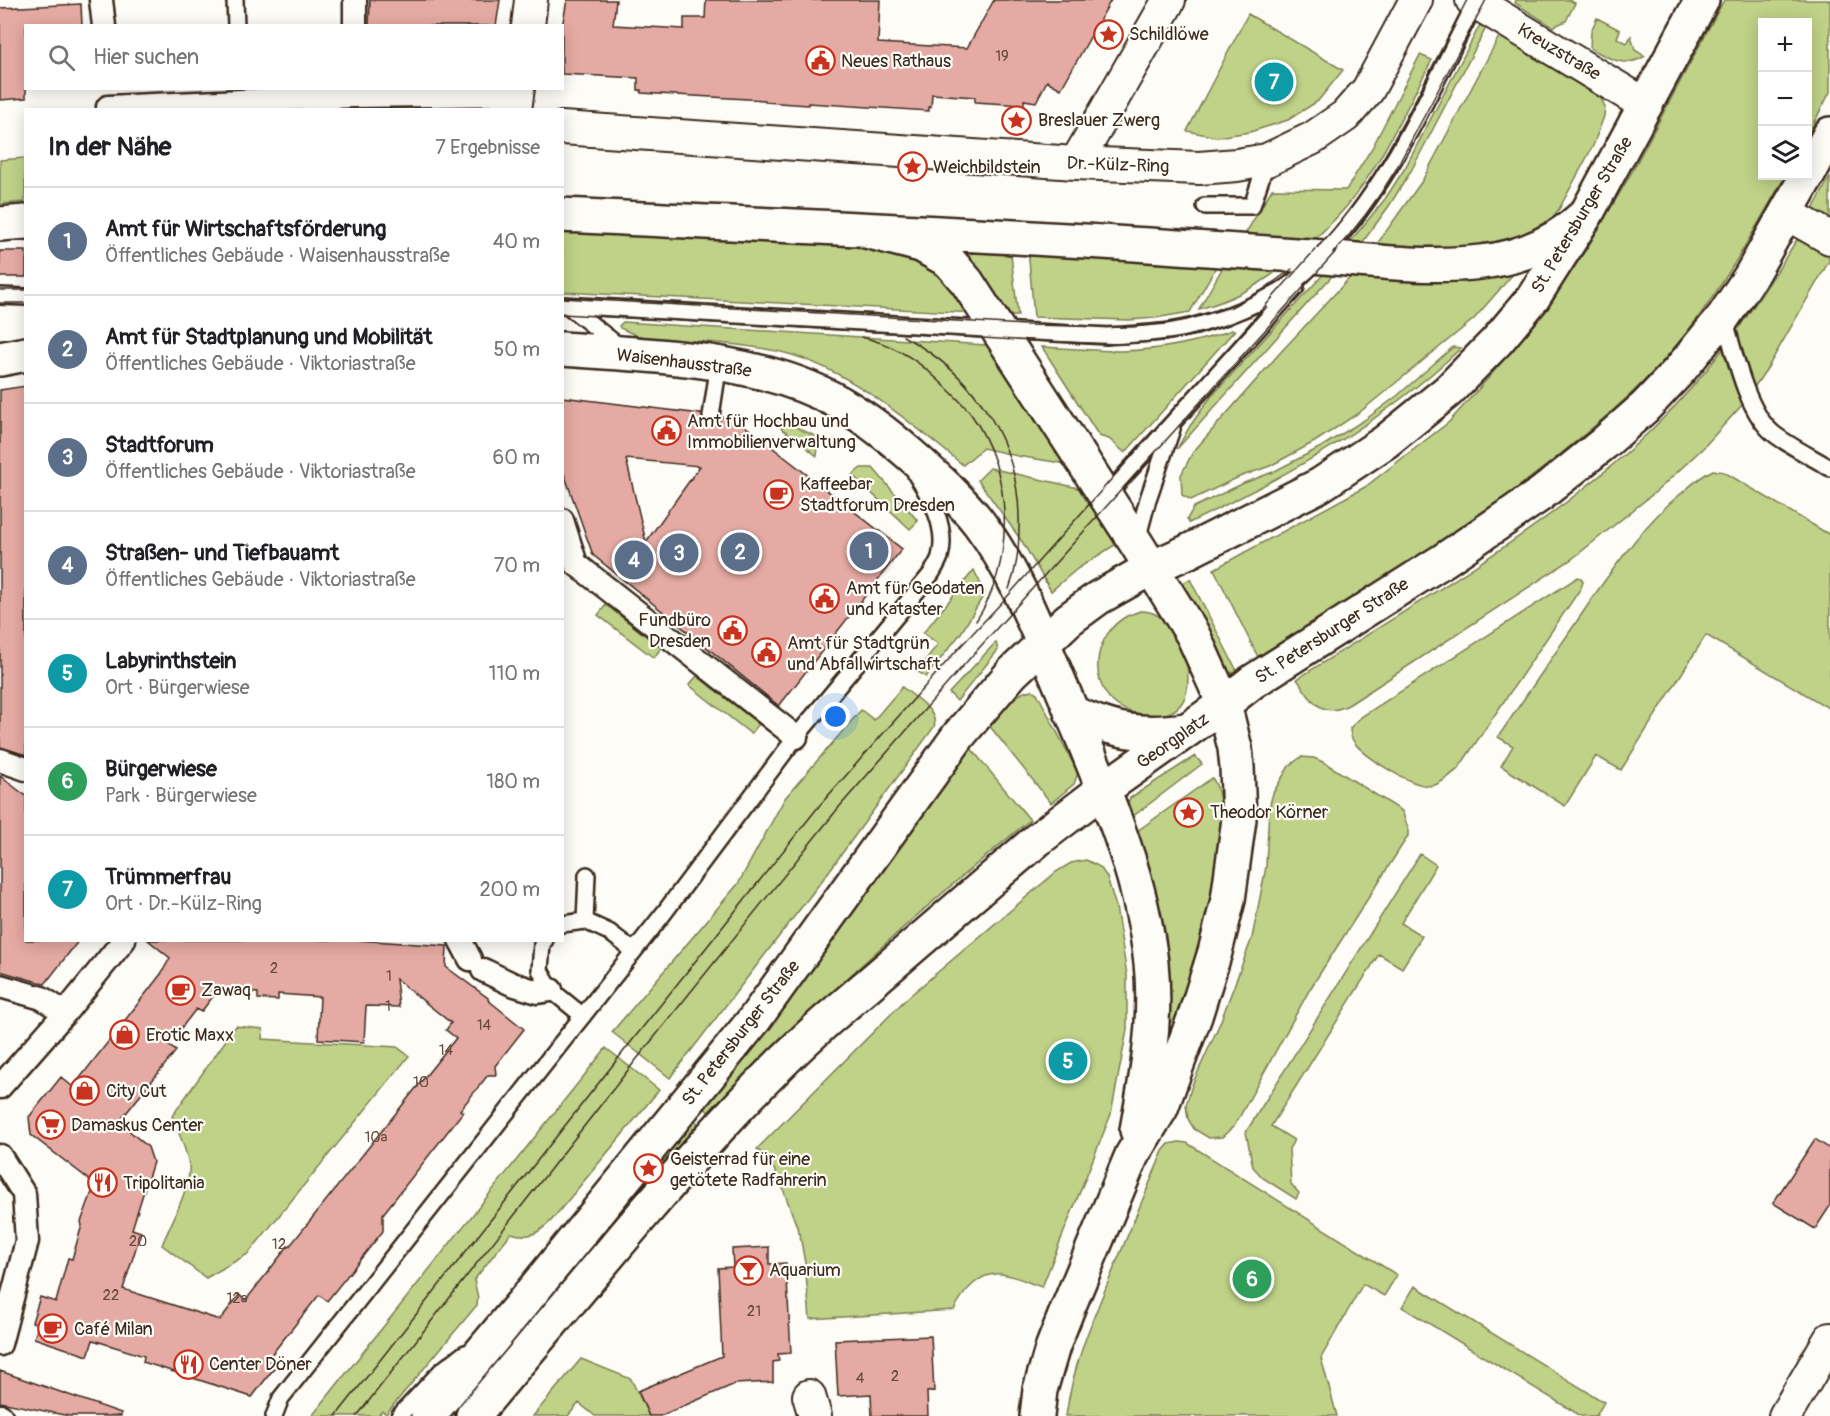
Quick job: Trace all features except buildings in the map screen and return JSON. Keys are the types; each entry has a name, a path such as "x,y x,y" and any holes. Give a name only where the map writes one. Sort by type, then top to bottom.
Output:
{"main road":[{"name":"St. Petersburger Straße","path":"1144,556 1195,548 1320,485 1385,442 1448,391 1497,341 1533,298 1587,213 1702,0"},
{"name":"St. Petersburger Straße","path":"1812,166 1830,134"},
{"name":"St. Petersburger Straße","path":"1224,704 1252,682 1444,560 1541,494 1645,407 1678,372 1724,316 1750,277 1804,180"},
{"path":"564,215 1018,237 1315,263 1453,264 1500,260 1519,255 1548,243 1574,226 1587,213"},
{"path":"0,224 24,222"},
{"path":"866,231 921,245 949,261 967,282 1144,556 1098,598 1068,620 1043,643 1104,789 1140,899 1151,964 1152,1030 1143,1100 1132,1155"},
{"name":"Waisenhausstraße","path":"564,350 719,363 803,385 838,402 893,440 947,487 980,523 1013,579 1043,643"},
{"path":"0,359 24,354"},
{"name":"Georgplatz","path":"1104,789 1224,704 1193,635 1144,556"},
{"name":"St. Petersburger Straße","path":"428,1416 754,1020 959,735 988,700 1043,643"},
{"path":"1037,1416 1041,1390 1053,1346 1132,1155 1161,1108 1195,1016 1215,952 1228,900 1239,819 1235,748 1224,704"},
{"path":"1071,712 1116,730 1139,734 1187,730"},
{"path":"473,1416 716,1129 798,1045 1037,840 1104,789"},
{"path":"531,1293 558,1313"}],"street":[{"path":"102,0 104,24"},
{"path":"355,0 355,24"},
{"path":"528,24 531,0"},
{"path":"1076,163 1169,0"},
{"name":"Dr.-Külz-Ring","path":"564,128 1076,163 1199,168 1237,165 1267,159 1312,138 1345,116 1368,90 1416,0"},
{"name":"Kreuzstraße","path":"1475,1 1646,105"},
{"path":"108,102 354,92 517,97"},
{"path":"1786,213 1830,238"},
{"path":"564,526 576,564 795,737"},
{"path":"0,760 24,768"},
{"path":"0,1087 65,1013 121,942"},
{"path":"471,956 512,984 538,992 551,990"},
{"path":"0,986 42,998 65,1013"},
{"path":"0,1155 24,1194 27,1241 0,1344"},
{"path":"1785,1416 1830,1339"}],"lane":[{"path":"235,0 236,24"},
{"path":"1105,497 1344,231 1399,151 1475,1"},
{"path":"1205,206 1252,206 1267,159"},
{"path":"565,306 1107,336 1182,329 1231,314 1279,292 1315,263"},
{"path":"0,297 24,297"},
{"path":"565,306 631,355"},
{"path":"1724,316 1748,396 1762,423 1774,435 1830,468"},
{"path":"711,416 719,363"},
{"path":"1144,556 1148,499 1175,420"},
{"path":"274,1416 281,1398 634,951 795,737 931,574 940,556 941,530 927,491 893,440"},
{"path":"585,921 587,875"},
{"path":"564,924 585,921 609,932 634,951"},
{"path":"544,942 540,970 551,990 583,1016"},
{"path":"399,1416 441,1371 506,1322"}],"green space":[{"path":"1516,0 1569,0 1575,3 1566,21 1553,27 1515,3"},
{"path":"1724,0 1830,0 1830,92 1812,126 1812,18 1758,18 1758,180 1783,180 1732,268 1702,312 1669,354 1628,397 1517,488 1445,539 1259,659 1214,569 1365,487 1449,422 1491,375 1571,272 1628,179"},
{"path":"1248,14 1343,70 1318,101 1288,120 1250,132 1217,137 1187,131"},
{"path":"1597,18 1620,30 1617,38 1627,43 1631,36 1635,50 1645,56 1630,62 1617,61 1590,48 1591,31"},
{"path":"1482,21 1488,24 1411,171 1362,243 1350,242 1385,199 1405,168"},
{"path":"1501,33 1586,86 1600,96 1605,107 1593,146 1559,209 1546,226 1537,232 1496,246 1451,249 1377,244 1422,181"},
{"path":"1420,55 1432,60 1371,173 1334,220 1314,240 1244,236 1272,189 1346,190 1372,148"},
{"path":"482,103 481,108 360,108 360,104"},
{"path":"24,158 24,202 0,204 0,160"},
{"path":"1830,177 1830,224 1811,213"},
{"path":"564,230 863,246 900,252 936,270 975,313 564,292"},
{"path":"1803,239 1828,248 1829,261 1768,367 1742,405 1703,448 1658,490 1572,559 1350,704 1332,710 1325,709 1307,694 1297,679 1445,586 1543,520 1634,446 1675,406 1709,367 1754,306 1796,241"},
{"path":"1010,246 1018,316 1008,316 968,254 961,249"},
{"path":"1028,248 1220,260 1190,312 1129,320 1034,317"},
{"path":"1227,260 1287,263 1245,291 1199,309"},
{"path":"1331,266 1340,267 1177,449 1210,398"},
{"path":"1356,271 1492,275 1514,273 1474,319 1360,412 1316,441 1270,466 1239,477 1191,500 1182,495 1181,475 1193,452"},
{"path":"623,322 986,345 992,347 1073,465 983,448 963,465 879,400 833,371 785,353 751,347 638,336 620,328"},
{"path":"1235,330 1125,453 1109,439 1099,436 1042,347 1112,351 1150,349 1205,339"},
{"path":"1453,347 1461,348 1430,376 1365,425 1298,467 1189,523 1187,519 1194,507 1273,472 1321,447 1366,419 1397,396"},
{"path":"775,417 819,438 817,456 771,420"},
{"path":"861,468 873,468 918,521 910,529 852,475"},
{"path":"990,468 1087,490 1121,541 1077,569 1051,591 1023,543 978,480"},
{"path":"1713,470 1724,472 1830,535 1830,709 1706,635 1621,770 1596,756 1565,806 1501,766 1513,746 1498,737 1592,599 1590,601 1633,544 1656,516 1697,480"},
{"path":"974,570 985,593 961,633 926,677 917,671 938,644 923,633"},
{"path":"1578,577 1583,582 1581,588 1458,769 1447,778 1435,785 1416,783 1379,764 1354,742 1350,728 1361,717"},
{"path":"1190,579 1237,671 1229,673 1225,669 1187,594 1183,583"},
{"path":"606,605 661,648 654,658 598,615"},
{"path":"1140,611 1153,613 1165,622 1182,651 1187,666 1188,686 1182,702 1178,708 1162,715 1141,714 1122,708 1105,692 1100,680 1099,656 1108,633 1127,616"},
{"path":"996,642 998,650 957,701 949,693"},
{"path":"697,676 759,724 751,734 689,685"},
{"path":"902,687 918,699 933,715 934,727 827,874 670,1078 612,1032 738,884 785,798 861,710 874,720"},
{"path":"1032,690 1037,693 1078,773 1074,784 1051,803 988,724 1014,698"},
{"path":"970,747 1030,820 878,950 760,1063 712,1116 702,1105 806,974"},
{"path":"1195,756 1202,764 1132,817 1128,803 1130,798"},
{"path":"1301,757 1314,758 1325,763 1402,811 1408,828 1408,836 1310,989 1235,1125 1222,1137 1209,1138 1194,1129 1188,1119 1186,1105 1252,938 1266,867 1269,808 1273,793 1289,766"},
{"path":"1212,778 1219,796 1220,824 1217,857 1193,966 1179,1017 1172,1022 1169,1020 1169,987 1164,933 1159,906 1137,831"},
{"path":"1420,854 1436,865 1401,923 1422,936 1402,968 1379,954 1271,1126 1294,1140 1289,1149 1291,1184 1299,1193 1296,1199 1263,1178 1253,1167 1246,1132"},
{"path":"1086,860 1100,867 1107,877 1116,907 1127,975 1127,1030 1111,1114 1042,1287 1011,1276 993,1274 973,1284 962,1296 954,1310 810,1319 800,1235 771,1163 757,1149 906,999 1056,872 1071,863"},
{"path":"236,1026 263,1029 262,1039 397,1047 409,1056 248,1254 206,1278 162,1245 184,1194 189,1173 186,1152 172,1116"},
{"path":"606,1048 659,1090 551,1221 534,1234 511,1233 474,1280 478,1298 477,1305 386,1414 382,1411 378,1416 312,1416"},
{"path":"691,1118 703,1127 570,1279 567,1278 565,1274"},
{"path":"1187,1143 1397,1275 1384,1296 1363,1284 1321,1358 1337,1416 1066,1416 1078,1361 1105,1291 1163,1151 1169,1144"},
{"path":"1415,1286 1604,1402 1596,1416 1581,1416 1402,1307"},
{"path":"581,1359 631,1379 649,1416 595,1416 579,1403 568,1416 533,1416"}],"tram line":[{"path":"1317,248 1359,197 1382,160 1467,0"},
{"path":"1333,253 1366,214 1395,171 1486,0"},
{"path":"336,1416 819,806 1321,243"},
{"path":"357,1416 636,1060 840,806 1338,249"},
{"path":"564,298 1025,325 1132,327 1187,320 1231,307 1261,291 1292,269"},
{"path":"0,290 24,290"},
{"path":"0,303 24,303"},
{"path":"564,314 1119,344 1166,341 1198,335 1229,325 1257,312"},
{"path":"903,336 929,352 953,371 990,416 1003,442 1013,469 1018,499 1018,553 1009,589"},
{"path":"861,337 891,347 928,371 967,409 985,438 1002,490 1003,545 998,571 989,597 976,621"}],"place":[{"name":"Schildlöwe","path":"1108,34"},
{"name":"Neues Rathaus","path":"820,61"},
{"name":"Trümmerfrau","path":"1274,82"},
{"name":"Breslauer Zwerg","path":"1017,120"},
{"name":"Weichbildstein","path":"912,167"},
{"name":"Amt für Hochbau und Immobilienverwaltung","path":"666,431"},
{"name":"Kaffeebar Stadtforum Dresden","path":"779,494"},
{"name":"Amt für Wirtschaftsförderung","path":"869,551"},
{"name":"Amt für Stadtplanung und Mobilität","path":"740,552"},
{"name":"Stadtforum","path":"679,553"},
{"name":"Straßen- und Tiefbauamt","path":"634,560"},
{"name":"Amt für Geodaten und Kataster","path":"825,598"},
{"name":"Fundbüro Dresden","path":"732,630"},
{"name":"Amt für Stadtgrün und Abfallwirtschaft","path":"766,653"},
{"name":"Theodor Körner","path":"1189,812"},
{"name":"Zawaq","path":"180,990"},
{"name":"Erotic Maxx","path":"125,1035"},
{"name":"Labyrinthstein","path":"1068,1061"},
{"name":"City Cut","path":"85,1091"},
{"name":"Damaskus Center","path":"50,1125"},
{"name":"Geisterrad für eine getötete Radfahrerin","path":"649,1169"},
{"name":"Tripolitania","path":"102,1183"},
{"name":"Aquarium","path":"748,1270"},
{"name":"Bürgerwiese","path":"1252,1279"},
{"name":"Café Milan","path":"53,1329"},
{"name":"Center Döner","path":"188,1364"}]}
